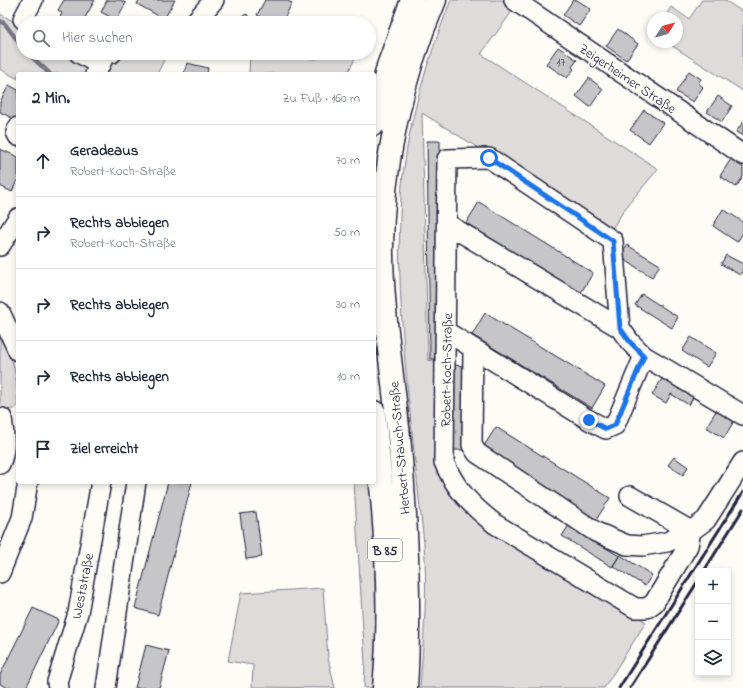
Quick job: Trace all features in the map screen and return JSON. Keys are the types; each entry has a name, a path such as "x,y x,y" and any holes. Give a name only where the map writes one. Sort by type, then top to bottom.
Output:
{"main road":[{"path":"376,116 388,66 412,0"},
{"name":"Herbert-Stauch-Straße","path":"406,688 409,642 407,541 382,255 386,191 393,137 407,75 435,0"},
{"name":"Herbert-Stauch-Straße","path":"376,438 388,595 388,638 384,688"}],"street":[{"path":"24,16 33,0"},
{"path":"200,16 214,0"},
{"name":"Zeigerheimer Straße","path":"514,0 743,155"},
{"name":"Robert-Koch-Straße","path":"620,328 613,241 489,158 447,159 444,462 450,476 460,492 475,508 495,524 635,608 647,608 654,603 688,546 691,531"},
{"path":"0,246 16,221"},
{"path":"447,224 620,328 630,342 644,356 743,414"},
{"path":"0,312 16,347"},
{"path":"446,332 606,429 615,425 644,356"},
{"path":"472,348 472,445 477,453 596,532 627,545 642,546 667,542 691,531 706,520 743,462"},
{"path":"0,464 4,456 7,418"},
{"path":"0,573 22,518 28,484"},
{"name":"Weststraße","path":"58,688 57,682 78,613 101,484"},
{"path":"106,688 136,484"},
{"path":"630,496 691,531"}],"shaded area":[{"path":"451,0 502,0 514,9 481,54 658,169 627,206 611,230 422,113 428,360 440,362 438,464 458,503 497,531 646,622 604,688 420,688 425,607 425,559 410,416 401,306 401,196 407,146 418,96 433,48"},
{"path":"702,0 724,0 743,12 743,91 675,48 683,48 683,15 689,19"},
{"path":"671,7 678,12 668,12"},
{"path":"0,14 16,23 16,60 81,60 91,66 88,72 16,72 16,78 0,69"},
{"path":"113,60 164,60 158,72 108,72"},
{"path":"250,60 354,60 348,72 249,72"},
{"path":"0,329 5,338 16,376 16,408 0,410"},
{"path":"354,484 372,484 373,487 377,673 375,688 364,688 365,662"},
{"path":"323,588 328,658 335,688 252,687 253,665 228,661 241,593"}],"building":[{"path":"64,0 95,0 86,16 61,16 62,13 58,10"},
{"path":"107,0 120,0 126,3 118,16 108,16 101,12"},
{"path":"139,0 175,0 166,16 159,16 137,4"},
{"path":"265,0 285,0 292,3 286,16 257,15"},
{"path":"573,0 577,0 591,9 579,26 563,15"},
{"path":"618,29 638,44 626,60 606,46"},
{"path":"558,47 577,60 572,67 574,69 567,78 546,64"},
{"path":"187,63 208,68 207,72 185,72"},
{"path":"689,71 701,79 698,83 703,87 693,102 676,92"},
{"path":"589,78 603,89 590,107 576,96"},
{"path":"9,85 16,89 16,120 0,112 0,102"},
{"path":"718,96 732,106 722,122 707,112"},
{"path":"644,110 663,123 649,143 630,130"},
{"path":"743,122 743,136 736,132"},
{"path":"427,141 440,141 443,359 430,359"},
{"path":"0,149 16,156 16,183 12,192 0,186"},
{"path":"731,159 743,167 743,177 736,187 720,176"},
{"path":"479,202 593,273 580,294 466,223"},
{"path":"723,209 743,222 743,233 737,242 713,226"},
{"path":"627,245 660,265 652,277 620,257"},
{"path":"726,255 743,264 743,270 740,275 721,264"},
{"path":"642,294 678,317 672,328 635,305"},
{"path":"485,313 605,386 592,408 472,335"},
{"path":"691,337 716,353 707,367 682,351"},
{"path":"451,365 466,366 463,450 448,450"},
{"path":"663,377 694,396 689,405 671,394 666,403 652,395"},
{"path":"716,411 734,421 724,438 706,427"},
{"path":"496,427 610,498 596,520 482,449"},
{"path":"674,457 688,467 683,475 668,465"},
{"path":"167,484 191,484 158,615 135,608"},
{"path":"256,512 262,557 246,559 240,514"},
{"path":"569,525 619,556 612,567 562,536"},
{"path":"620,555 652,575 645,586 613,566"},
{"path":"33,608 59,620 26,688 8,688 0,684 0,675"},
{"path":"146,645 169,651 159,688 135,688"}],"waterway":[{"path":"0,21 5,24 16,39"},
{"path":"35,60 48,72"}],"railway":[{"path":"619,688 743,492"},
{"path":"706,568 743,509"},
{"path":"630,688 695,586"}],"route":[{"path":"489,158 613,241 620,328 630,342 644,356 615,425 606,429 589,420"}]}
